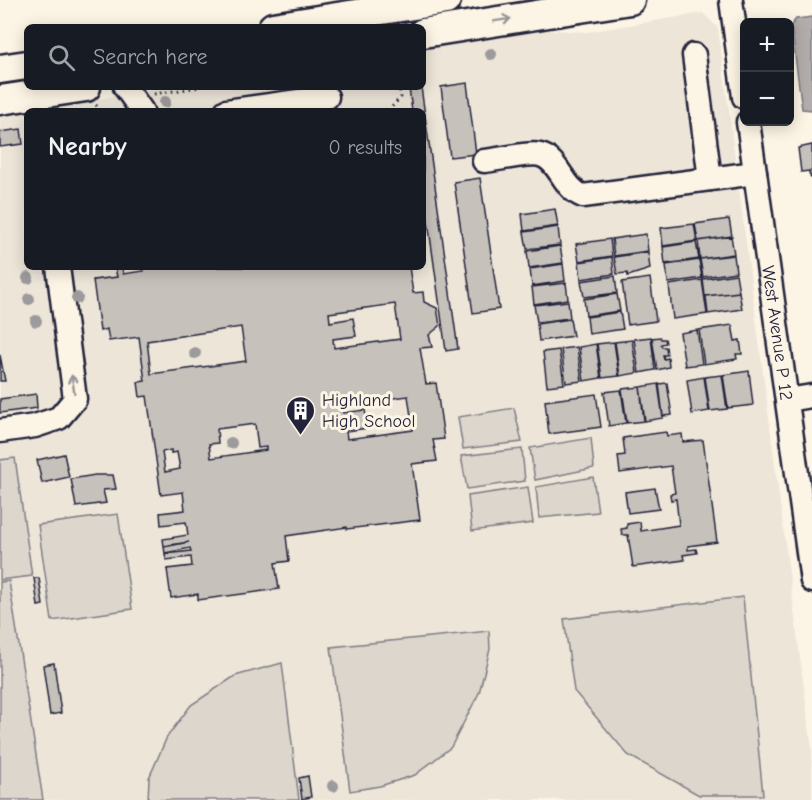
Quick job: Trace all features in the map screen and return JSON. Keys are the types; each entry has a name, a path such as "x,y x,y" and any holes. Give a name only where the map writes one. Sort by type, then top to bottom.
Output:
{"main road":[{"path":"320,23 446,0"},
{"path":"426,39 468,35 630,0"},
{"path":"0,69 24,65"},
{"path":"0,100 37,103 91,95"}],"street":[{"path":"731,0 741,72"},
{"path":"694,55 710,179"},
{"path":"127,90 140,108"},
{"path":"249,108 326,98"},
{"name":"West Avenue P 12","path":"749,126 812,581"},
{"path":"484,161 540,155 550,159 571,189 583,196 755,173"},
{"path":"0,431 34,426 59,418 75,399 58,270"},
{"path":"787,400 812,396"}],"path":[{"path":"390,108 401,97 400,90"}],"shaded area":[{"path":"703,13 718,28 812,749 812,800 0,800 0,110 24,108 24,270 426,270 426,108 31,108 152,90 426,90 426,47 532,29 587,32"},
{"path":"812,17 812,110 802,109 794,48 794,21 796,19"},
{"path":"514,408 522,442 463,449 458,417"},
{"path":"591,438 594,468 535,480 530,448"},
{"path":"522,449 525,481 467,489 461,456"},
{"path":"15,458 32,576 0,580 0,460"},
{"path":"593,477 598,512 539,518 536,487"},
{"path":"528,487 533,523 472,531 468,496"},
{"path":"118,514 132,609 52,621 38,525"},
{"path":"9,581 43,800 0,800 0,582"},
{"path":"743,597 763,795 699,795 628,755 574,691 564,619"},
{"path":"489,631 490,649 479,693 451,747 415,775 380,786 350,791 331,647"},
{"path":"282,663 299,800 148,800 149,778 167,737 191,705 235,676"}],"building":[{"path":"467,83 476,154 450,157 441,87"},
{"path":"409,90 421,90 424,108 412,108"},
{"path":"426,122 458,349 446,351 426,207"},
{"path":"21,129 23,144 0,147 0,132"},
{"path":"812,145 811,178 810,171 801,172 798,148"},
{"path":"480,178 499,309 473,313 454,182"},
{"path":"555,209 558,226 524,231 522,214"},
{"path":"729,219 732,236 698,241 695,224"},
{"path":"694,224 697,241 663,246 661,228"},
{"path":"558,227 560,245 527,249 524,232"},
{"path":"646,234 648,251 614,256 612,239"},
{"path":"731,236 734,254 700,259 698,241"},
{"path":"610,239 612,256 579,261 576,244"},
{"path":"696,242 699,259 665,264 663,247"},
{"path":"560,246 563,263 529,268 527,251"},
{"path":"648,252 650,269 628,276 627,273 617,274 614,257"},
{"path":"734,255 736,272 703,277 700,259"},
{"path":"612,257 614,274 581,279 579,262"},
{"path":"699,260 702,278 668,283 666,265"},
{"path":"563,264 565,281 532,286 530,269"},
{"name":"Highland High School","path":"116,270 122,270 123,274 144,270 409,270 413,293 423,292 424,302 437,308 440,326 429,335 432,347 420,348 426,384 436,383 444,439 433,440 437,461 412,464 420,520 286,536 289,561 275,563 279,589 198,600 198,594 171,598 167,569 192,566 191,557 166,560 165,554 191,551 190,548 165,553 164,547 189,542 164,546 163,539 188,535 186,522 161,525 160,513 185,510 183,492 161,495 147,396 140,397 138,382 145,381 139,337 109,341 107,329 100,331 93,280 117,277","holes":["395,304 400,339 334,348 333,339 356,336 353,318 330,322 329,313","241,327 246,361 151,374 147,341","408,396 413,430 347,439 346,431 368,428 365,410 343,413 342,405","255,424 258,448 266,447 266,450 211,458 209,444 218,443 217,429","171,450 171,453 177,452 180,469 165,472 162,452"]},
{"path":"736,274 739,292 705,296 703,279"},
{"path":"615,276 617,293 584,297 581,281"},
{"path":"650,278 656,321 628,325 622,282"},
{"path":"702,280 707,314 673,319 669,285"},
{"path":"566,283 568,299 534,304 532,287"},
{"path":"739,292 742,309 708,314 706,296"},
{"path":"617,294 620,311 586,316 584,299"},
{"path":"568,301 570,318 537,322 534,305"},
{"path":"620,312 623,329 589,334 587,317"},
{"path":"570,319 573,336 539,341 537,324"},
{"path":"732,325 735,341 740,340 742,354 736,354 737,359 704,364 699,330"},
{"path":"697,330 702,364 685,366 680,333"},
{"path":"651,337 655,370 639,373 634,339"},
{"path":"652,338 665,339 666,343 661,344 662,347 666,347 667,355 663,355 664,359 668,358 669,367 657,370"},
{"path":"632,340 637,373 620,376 615,342"},
{"path":"614,342 619,376 602,378 597,344"},
{"path":"596,344 601,378 584,381 579,347"},
{"path":"577,347 582,381 566,383 561,349"},
{"path":"559,350 564,384 547,386 543,352"},
{"path":"0,355 5,381 0,381"},
{"path":"749,371 753,405 728,408 723,375"},
{"path":"722,375 727,409 710,411 705,377"},
{"path":"704,377 709,411 692,414 687,380"},
{"path":"667,383 672,415 663,416 659,384"},
{"path":"658,384 663,418 645,421 640,387"},
{"path":"640,387 644,421 627,423 622,389"},
{"path":"621,390 626,423 609,426 604,392"},
{"path":"36,394 37,408 0,413 0,399"},
{"path":"596,394 601,427 549,434 545,401"},
{"path":"666,432 667,436 682,434 683,442 703,440 717,542 688,546 688,550 696,549 697,553 683,555 684,560 633,567 628,535 622,535 621,529 627,528 627,524 640,522 641,531 679,525 676,499 671,500 670,494 675,493 671,466 620,473 618,456 625,455 623,438"},
{"path":"64,454 69,477 42,483 37,460"},
{"path":"113,475 116,489 103,490 106,503 76,507 71,479"},
{"path":"655,488 659,509 628,513 625,492"},
{"path":"34,578 39,578 43,605 38,606"},
{"path":"54,663 61,713 50,715 43,665"},
{"path":"308,776 311,797 302,799 299,778"}],"place":[{"name":"Highland High School","path":"301,436"}]}
